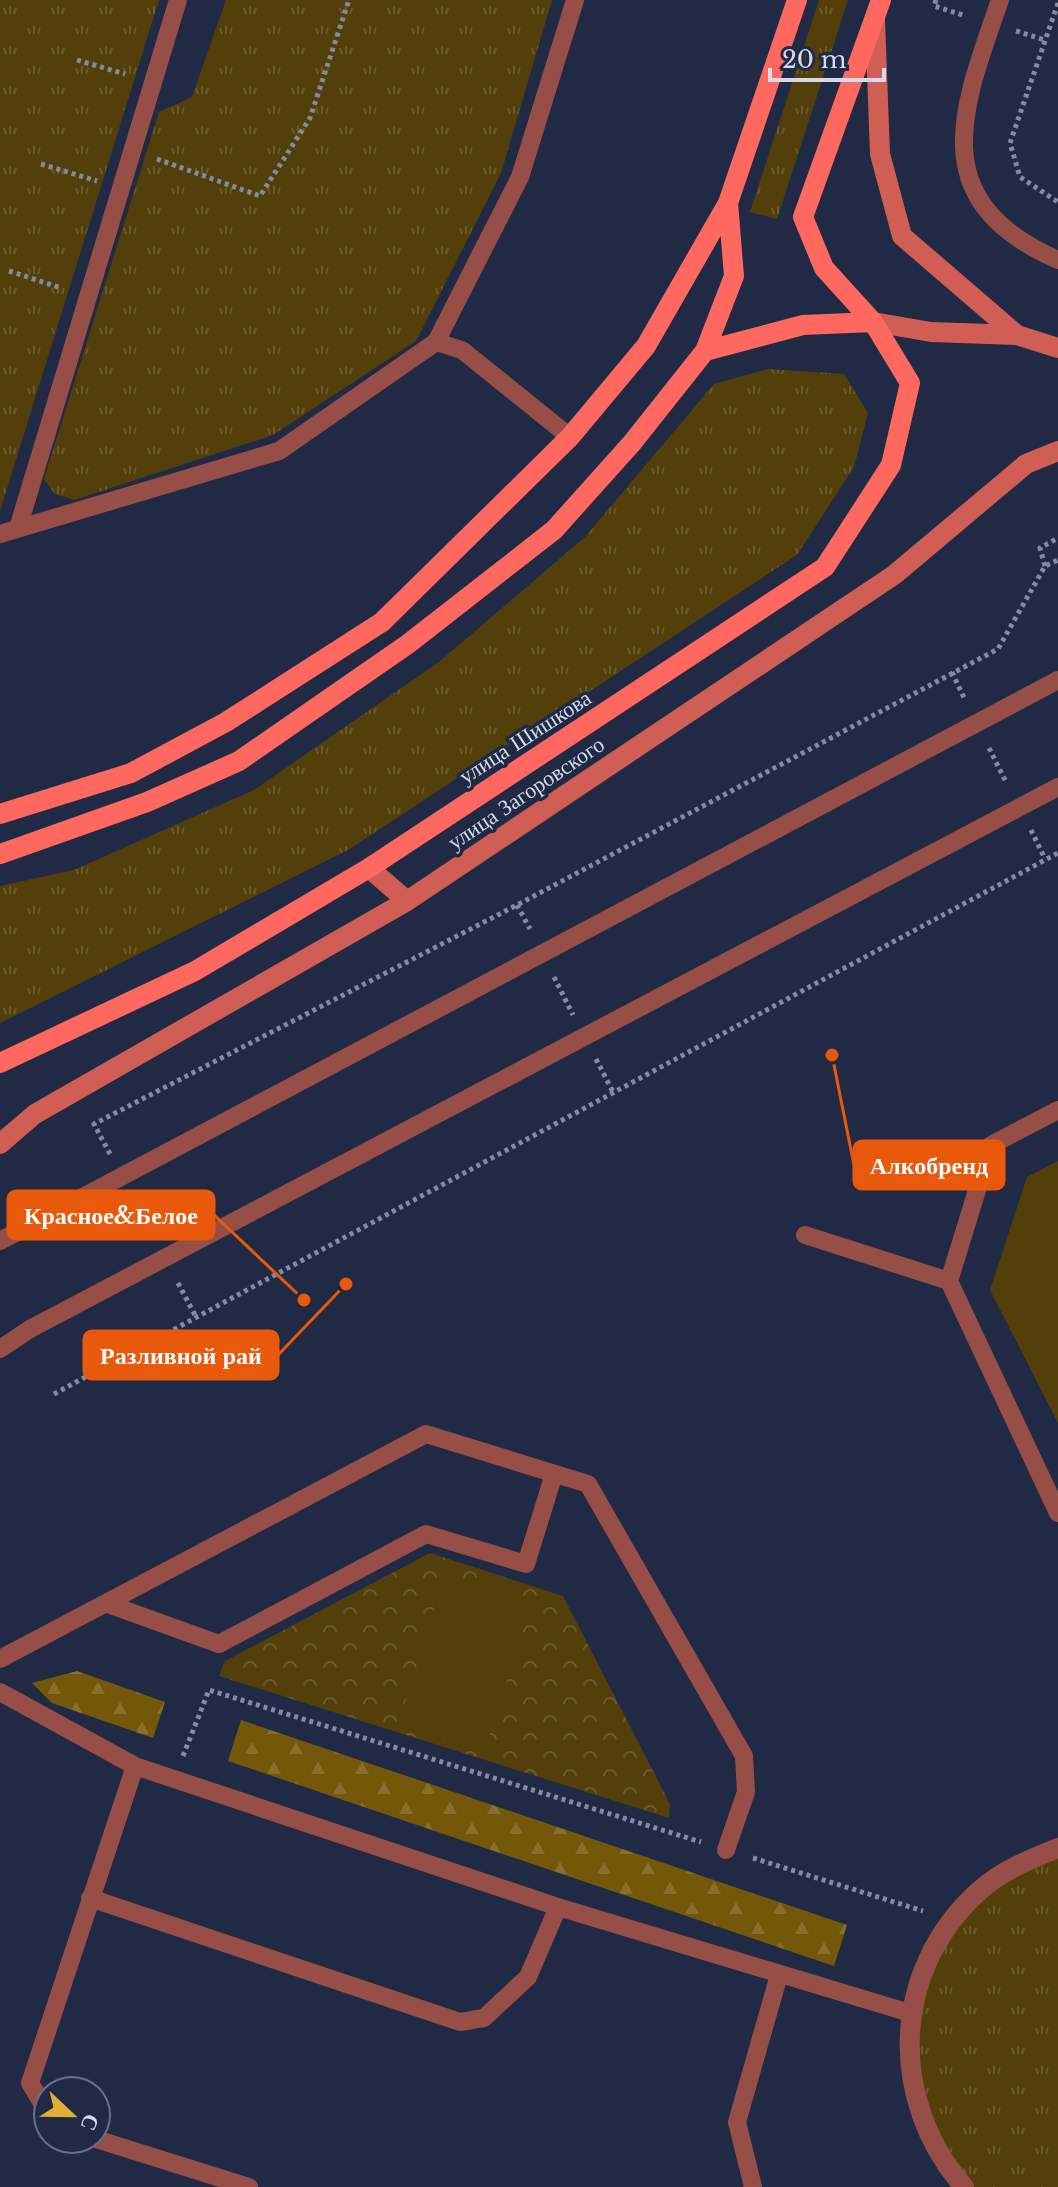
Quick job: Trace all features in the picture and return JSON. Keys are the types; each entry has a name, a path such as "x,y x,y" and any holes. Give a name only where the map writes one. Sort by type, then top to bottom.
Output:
{"main road":[{"path":"0,814 131,773 226,722 382,622 570,437 646,346 728,203 797,0"},
{"name":"улица Шишкова","path":"0,1063 195,971 369,868 825,567 891,465 910,383 873,322 824,268 803,217 881,0"},
{"path":"0,854 147,802 239,761 408,644 554,530 632,443 705,351 734,276 728,203"},
{"path":"705,351 803,325 873,322"}],"street":[{"path":"875,20 880,154 902,236 1017,335"},
{"path":"873,322 931,332 1017,335 1058,348"},
{"name":"улица Загоровского","path":"0,1144 35,1114 407,901 894,575 1026,464 1058,451"},
{"path":"369,868 407,901"},
{"path":"964,2187 947,2168 926,2132 913,2094 908,2054 910,2013 923,1967 946,1925 979,1890 1019,1863 1058,1848"}],"lane":[{"path":"9,531 88,296 178,0"},
{"path":"9,531 279,451 436,342 520,177 575,0"},
{"path":"1000,0 963,116 965,161 976,195 1003,228 1058,260"},
{"path":"436,342 462,350 570,437"},
{"path":"0,1241 1058,680"},
{"path":"0,1349 30,1329 164,1257 1058,787"},
{"path":"1058,1110 991,1145 949,1281 1058,1513"},
{"path":"805,1235 949,1281"},
{"path":"0,1659 426,1434 588,1484 744,1756 746,1792 726,1850"},
{"path":"108,1604 219,1644 426,1534 526,1564 554,1474"},
{"path":"0,1692 135,1766 174,1780 558,1907 910,2013"},
{"path":"33,2075 135,1766"},
{"path":"90,1898 460,2022 484,2018 528,1977 558,1907"},
{"path":"753,2187 737,2122 779,1975"},
{"path":"112,2144 249,2187"}],"path":[{"path":"133,150 260,196 310,118 349,0"},
{"path":"936,0 934,6 979,20"},
{"path":"1058,3 1010,143 1020,177 1058,202"},
{"path":"1003,28 1045,40"},
{"path":"77,60 153,83"},
{"path":"41,164 121,188"},
{"path":"9,271 88,296"},
{"path":"1045,566 1040,548 1058,538"},
{"path":"196,1317 94,1124 517,905 998,649 1045,566 1058,560"},
{"path":"952,672 1045,859"},
{"path":"54,1394 1058,853"},
{"path":"517,905 614,1094"},
{"path":"174,1780 209,1690 935,1915"}],"green space":[{"path":"0,0 159,0 0,511"},
{"path":"226,0 552,0 501,173 416,341 273,435 74,500 55,494 44,479 159,112 192,97"},
{"path":"819,0 848,0 777,219 750,212"},
{"path":"768,369 844,374 868,413 854,467 797,555 348,850 0,1023 0,886 74,870 254,790 439,662 585,537 714,384"},
{"path":"1058,1161 1058,1423 990,1290 1027,1177"},
{"path":"430,1553 563,1596 670,1804 669,1818 219,1676 225,1661"},
{"path":"446,1574 532,1601 484,1752 398,1725"},
{"path":"77,1671 165,1702 153,1738 52,1703 32,1683"},
{"path":"241,1720 847,1925 834,1966 228,1761"},
{"path":"1058,1848 1058,2187 964,2187 913,2094 923,1967 979,1890"}],"place":[{"name":"Алкобренд","path":"832,1055"},
{"name":"Разливной рай","path":"346,1284"},
{"name":"Красное&Белое","path":"304,1300"}]}
